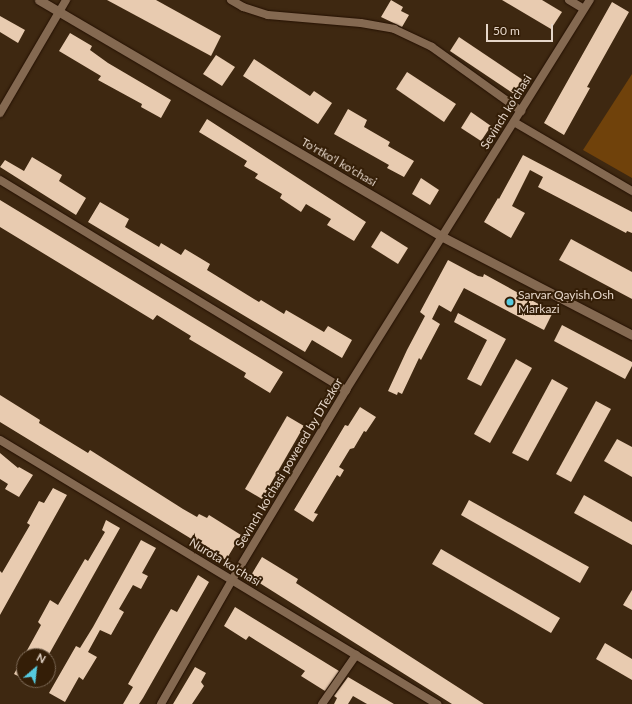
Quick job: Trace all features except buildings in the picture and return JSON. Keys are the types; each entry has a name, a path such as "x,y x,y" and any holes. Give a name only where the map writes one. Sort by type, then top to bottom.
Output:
{"street":[{"name":"To'rtko'l ko'chasi","path":"39,0 443,237 632,335"},
{"path":"0,113 66,0"},
{"path":"231,0 243,7 268,14 361,23 394,29 432,47 522,111"},
{"path":"569,0 584,9"},
{"name":"Sevinch ko'chasi","path":"443,237 590,0"},
{"path":"514,122 632,191"},
{"path":"0,180 346,390"},
{"name":"Sevinch ko'chasi powered by DTezkor","path":"161,704 232,580 346,390 443,237"},
{"name":"Nurota ko'chasi","path":"0,440 437,704"},
{"path":"322,704 356,655"}],"shaded area":[{"path":"632,74 632,178 583,150"}],"place":[{"name":"Sarvar Qayish,Osh Markazi","path":"510,302"}]}
